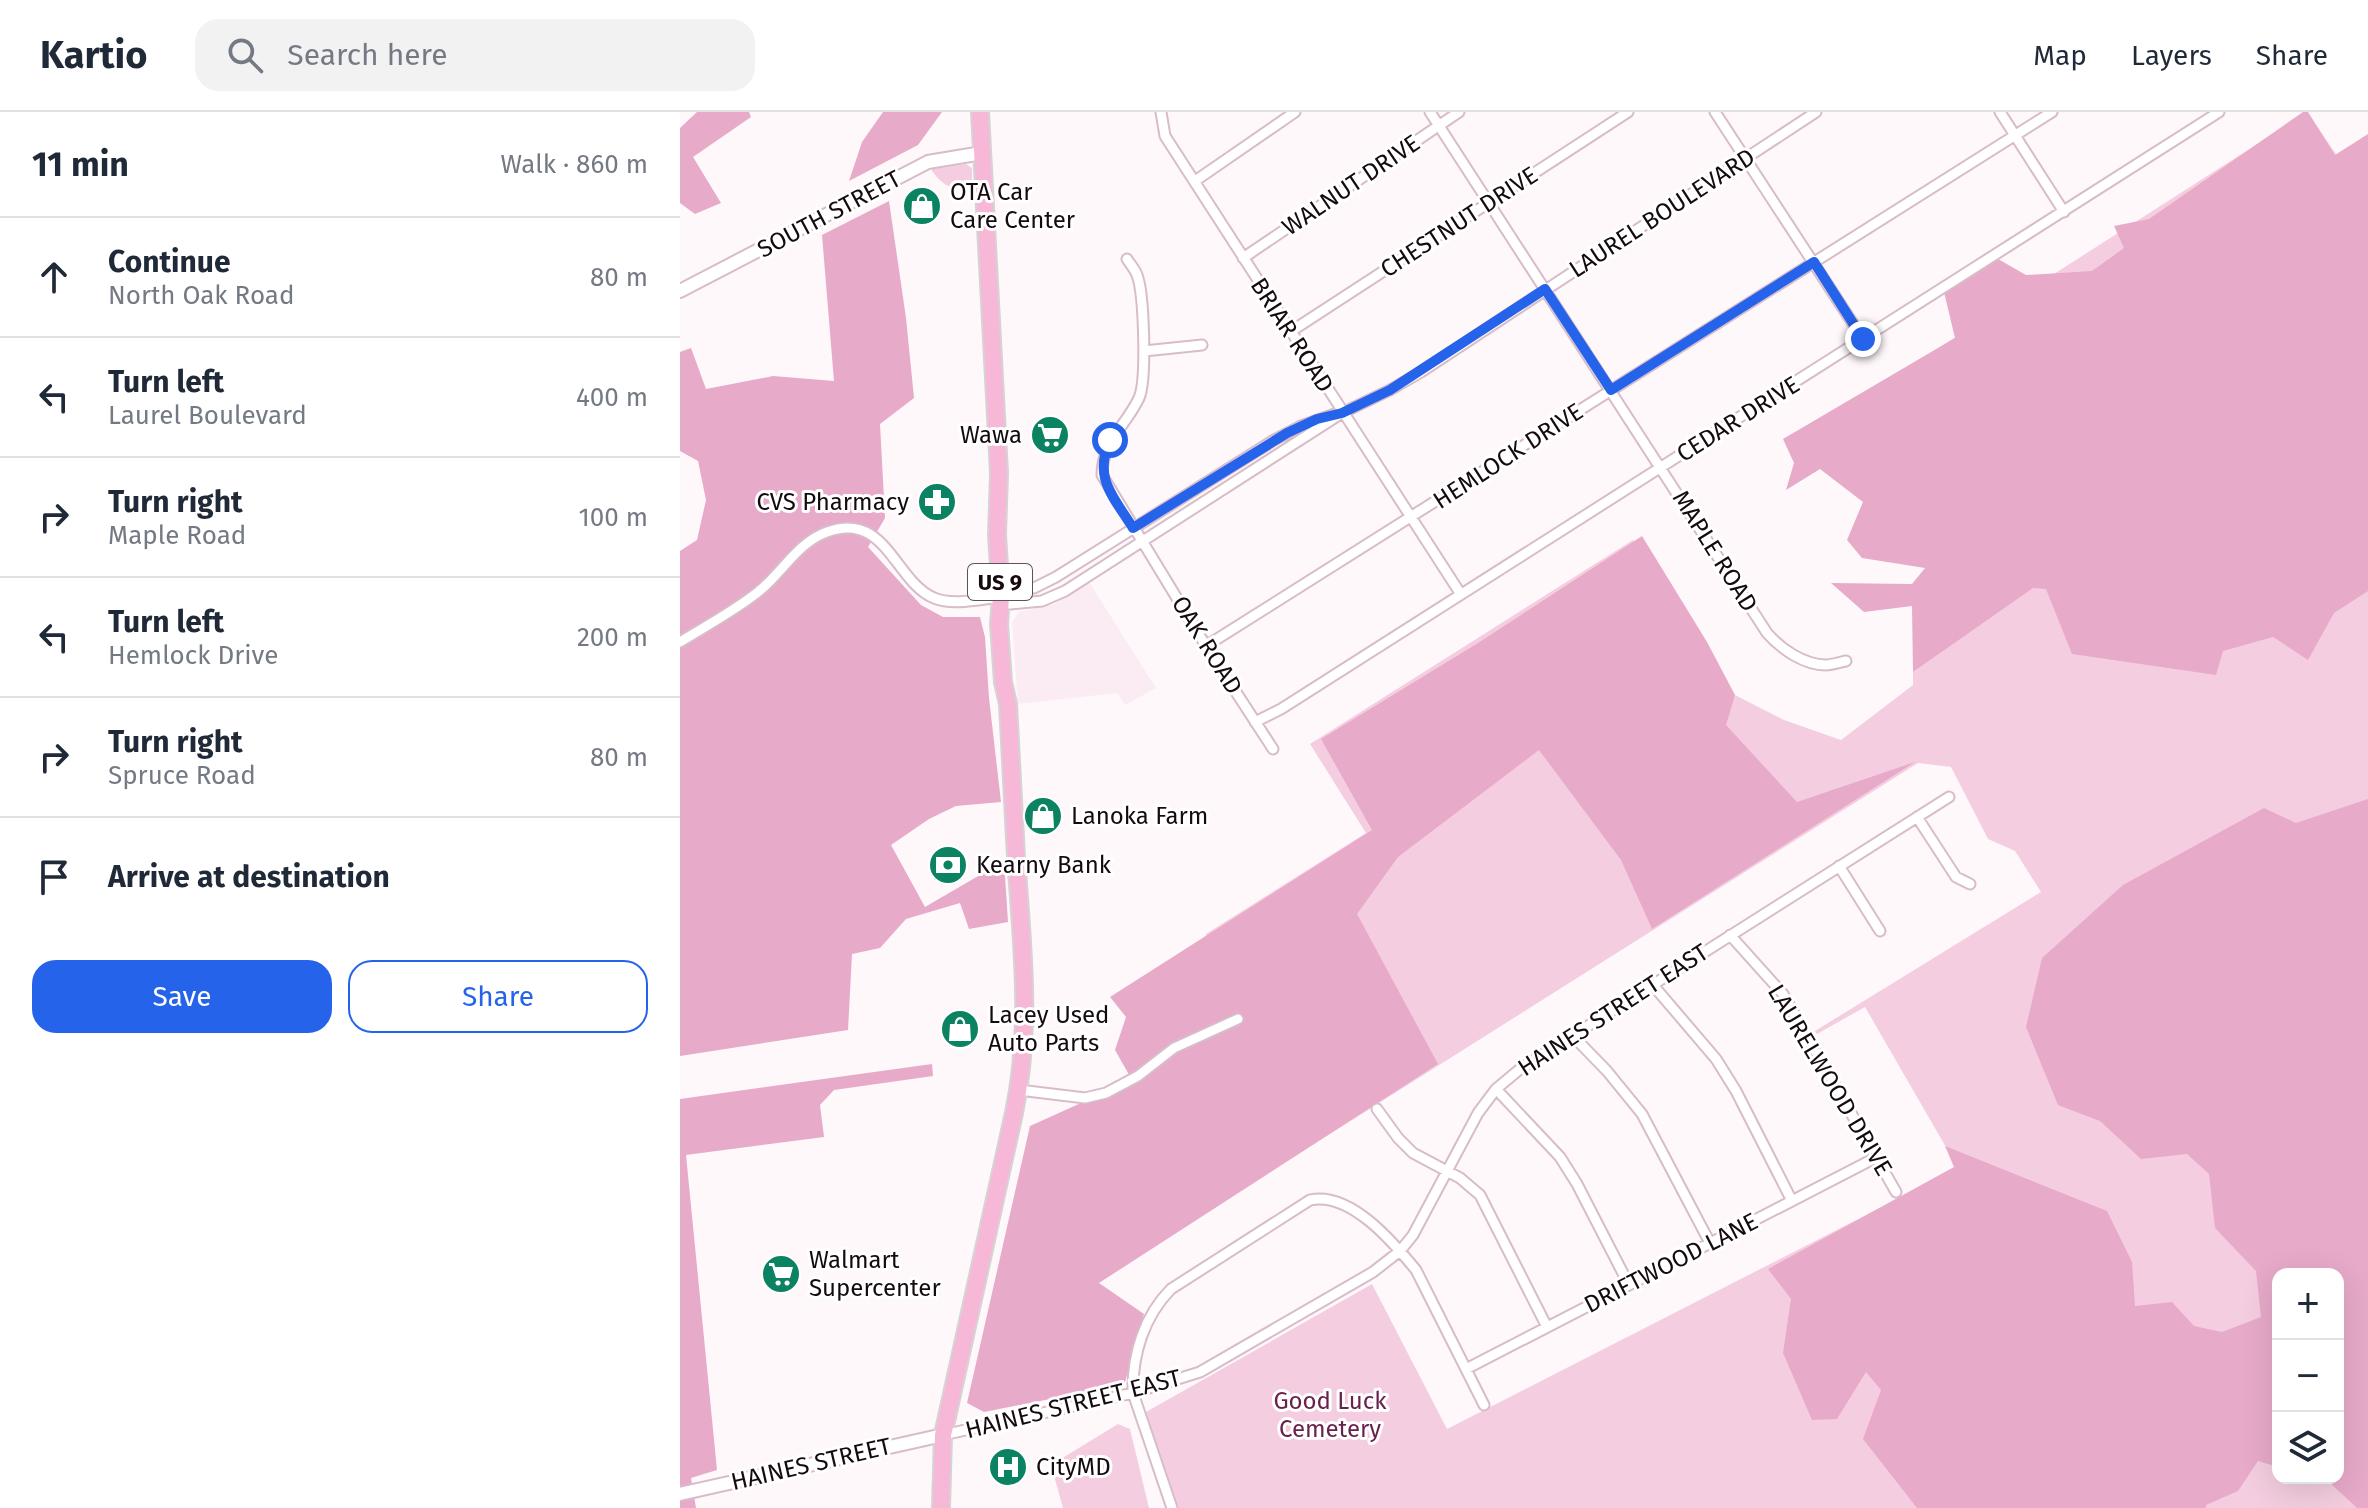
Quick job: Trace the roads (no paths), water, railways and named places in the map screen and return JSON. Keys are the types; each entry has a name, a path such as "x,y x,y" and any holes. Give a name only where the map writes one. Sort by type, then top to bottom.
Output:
{"highway":[{"name":"US 9","path":"941,1508 943,1435 1019,1090 1025,1040 1024,938 1008,704 1003,682 999,624 999,473 980,112"}],"street":[{"name":"BRIAR ROAD","path":"1161,112 1165,136 1460,593"},
{"path":"1195,181 1295,112"},
{"name":"MAPLE ROAD","path":"1430,112 1767,633 1793,655 1825,665 1846,661"},
{"name":"WALNUT DRIVE","path":"1243,258 1459,112"},
{"name":"CHESTNUT DRIVE","path":"1290,332 1628,112"},
{"path":"1715,112 1863,339"},
{"name":"LAUREL BOULEVARD","path":"1001,597 1010,604 1042,601 1065,591 1342,413 1390,390 1816,112"},
{"path":"2000,112 2064,212"},
{"name":"HEMLOCK DRIVE","path":"1206,646 2052,112"},
{"name":"CEDAR DRIVE","path":"1255,722 1281,709 2219,112"},
{"name":"SOUTH STREET","path":"680,291 928,162 982,153"},
{"path":"1127,259 1138,277 1144,351 1202,345"},
{"name":"OAK ROAD","path":"1144,351 1141,394 1134,409 1110,440 1102,475 1273,749"},
{"name":"LAUREL BOULEVARD","path":"680,642 758,592 809,542 835,529 858,530 880,541 921,589 933,598 953,601 1001,597 1008,590 1034,588 1287,433 1317,419 1342,413"},
{"path":"1086,557 1094,570"},
{"name":"HAINES STREET EAST","path":"943,1435 1133,1393 1200,1372 1373,1272 1400,1251 1425,1216 1471,1124 1496,1089 1520,1069 1949,797"},
{"path":"1917,817 1956,877 1970,884"},
{"path":"1839,866 1880,931"},
{"name":"LAURELWOOD DRIVE","path":"1730,935 1783,994 1896,1192"},
{"path":"1652,984 1716,1059 1792,1201"},
{"path":"1019,1090 1085,1098 1106,1093 1138,1076 1174,1048 1238,1019"},
{"path":"1572,1035 1642,1114 1710,1243"},
{"path":"1496,1089 1560,1157 1629,1285"},
{"path":"1377,1109 1413,1153 1471,1186 1480,1195 1547,1327"},
{"name":"DRIFTWOOD LANE","path":"1466,1369 1877,1157"},
{"path":"1172,1508 1133,1393 1132,1379 1144,1328 1159,1301 1184,1279 1301,1205 1319,1198 1333,1199 1381,1230 1416,1270 1484,1405"},
{"name":"HAINES STREET","path":"680,1494 943,1435"}],"place":[{"name":"OTA Car Care Center","path":"922,206"},
{"name":"Wawa","path":"1050,435"},
{"name":"CVS Pharmacy","path":"937,502"},
{"name":"Lanoka Farm","path":"1043,816"},
{"name":"Kearny Bank","path":"948,865"},
{"name":"Lacey Used Auto Parts","path":"960,1029"},
{"name":"Walmart Supercenter","path":"781,1274"},
{"name":"CityMD","path":"1008,1467"}],"park label":[{"name":"Good Luck Cemetery","path":"1330,1415"}]}
